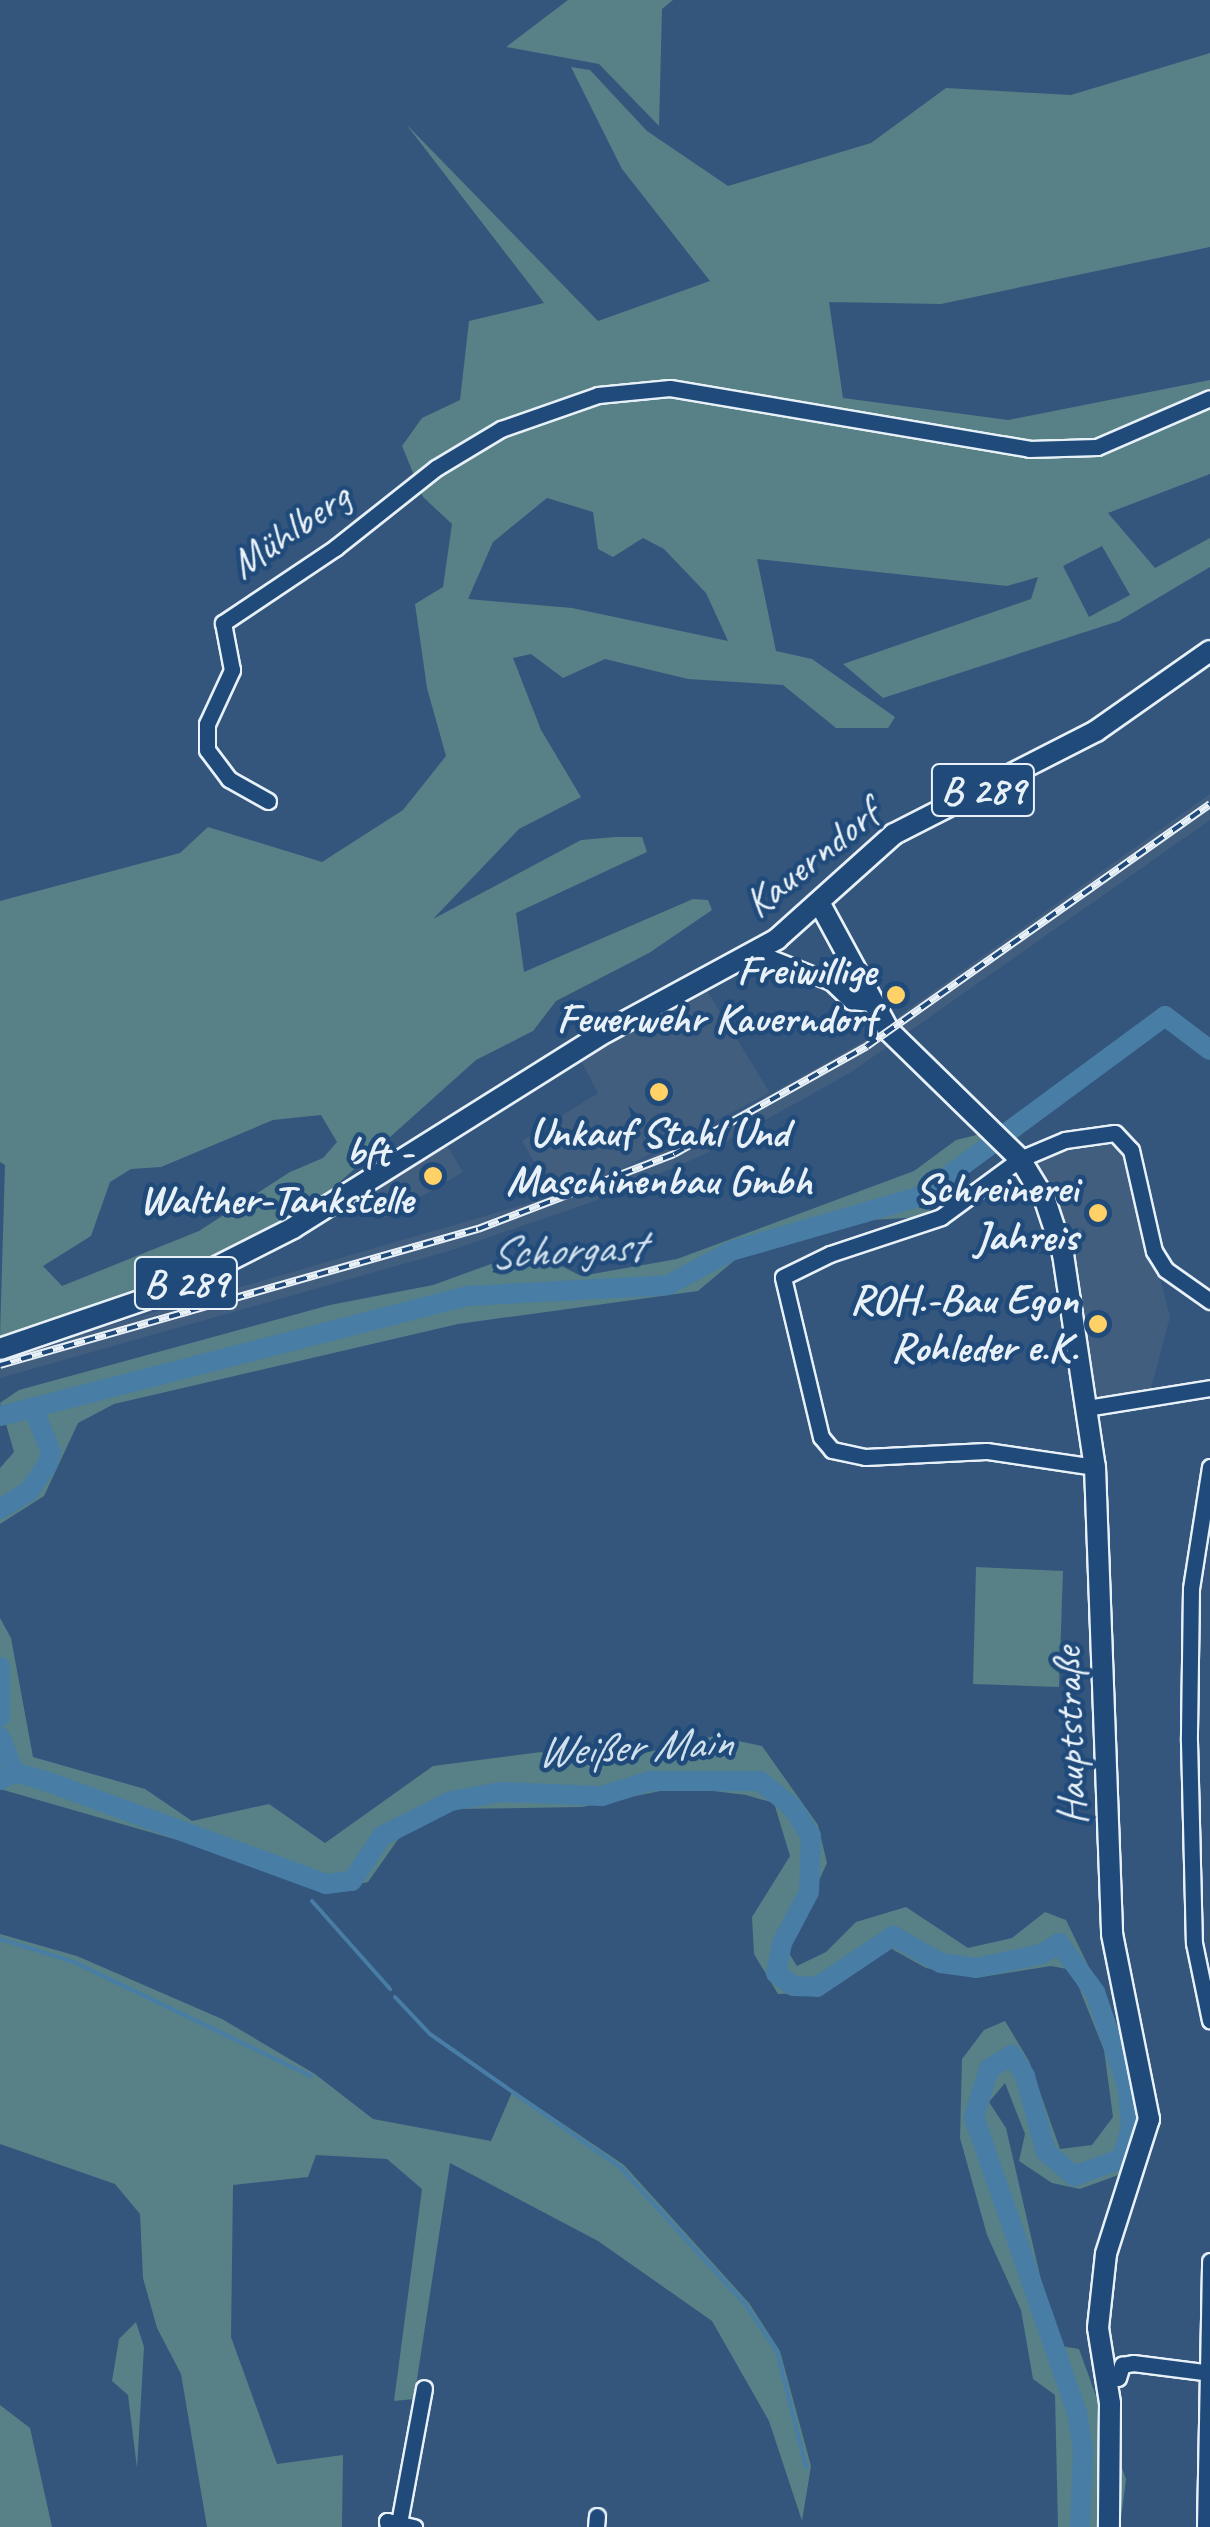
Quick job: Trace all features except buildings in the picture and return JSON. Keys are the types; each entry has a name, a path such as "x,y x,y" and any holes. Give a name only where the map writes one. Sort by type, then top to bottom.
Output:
{"main road":[{"name":"Kauerndorf","path":"0,1349 186,1283 360,1188 606,1032 761,948 820,904 894,834 1096,732 1209,652"},
{"name":"Hauptstraße","path":"820,904 833,918 871,1002 893,1036 978,1112 1015,1153 1045,1200 1063,1254 1095,1467 1112,1934 1149,2119 1106,2254 1098,2328 1110,2403 1109,2527"}],"street":[{"name":"Mühlberg","path":"268,801 229,779 208,750 206,724 232,670 223,623 501,428 598,395 670,388 1029,448 1097,447 1210,398"},
{"name":"Hauptstraße","path":"761,948 772,960 831,982 851,1001 871,1002"},
{"path":"1095,1467 986,1451 865,1456 832,1450 821,1437 787,1297 787,1271 941,1217 1015,1153 1097,1133 1126,1140 1154,1251 1166,1270 1210,1301"},
{"path":"1087,1408 1206,1393"},
{"path":"1210,1467 1191,1590 1189,1742 1194,1943 1210,2020"},
{"path":"1205,2527 1209,2480 1203,2372 1210,2261"},
{"path":"1118,2378 1122,2365 1134,2363 1203,2372"},
{"path":"400,2526 424,2388"}],"shaded area":[{"path":"1210,794 1210,820 853,1071 701,1156 589,1203 449,1251 0,1378 0,1357 554,1196 522,1141 598,1093 579,1057 703,984 770,1093 616,1172 691,1139 864,1041"},
{"path":"1108,1136 1127,1150 1170,1317 1150,1392 1107,1400 1091,1389 1026,1159"},
{"path":"446,1144 463,1172 383,1219 368,1193"}],"green space":[{"path":"568,0 673,0 662,9 659,126 599,64 506,47"},
{"path":"1210,53 1210,247 941,304 829,302 843,398 1008,420 1210,380 1210,474 1108,513 1155,568 1210,538 1210,567 1119,621 883,698 843,664 1031,599 1038,577 1007,586 757,559 776,651 812,659 895,717 888,728 836,728 783,685 688,679 605,659 563,678 531,654 513,658 541,730 581,797 519,829 433,919 581,840 615,837 642,837 647,852 516,913 524,972 693,899 708,900 712,910 649,953 556,1001 533,1031 476,1060 313,1206 142,1293 0,1337 5,1165 0,1162 0,901 180,853 208,827 322,862 403,810 446,756 427,688 415,604 443,587 452,524 423,497 402,446 422,418 460,400 469,321 544,303 406,124 598,321 710,281 622,169 571,67 590,70 647,131 728,186 871,143 946,88 1071,95","holes":["547,498 593,512 598,549 613,557 643,538 664,549 706,593 728,641 572,608 468,599 493,542","1102,546 1130,595 1089,617 1063,566","321,1115 337,1142 323,1158 290,1172 199,1231 62,1286 43,1266 91,1236 110,1182 131,1169 161,1167 273,1120"]},
{"path":"993,1131 1003,1144 986,1151 923,1217 870,1220 742,1254 698,1291 458,1324 114,1404 78,1423 44,1496 0,1524 0,1468 14,1452 0,1403 19,1390 330,1305 433,1285 502,1260 550,1260 581,1276 677,1259 914,1171 956,1140"},
{"path":"976,1567 1063,1571 1059,1687 973,1684"},
{"path":"0,1618 11,1638 33,1757 145,1789 192,1821 269,1804 325,1843 433,1766 541,1752 567,1764 624,1758 714,1736 762,1746 818,1825 827,1863 787,1950 797,1966 826,1952 856,1922 906,1907 968,1948 1012,1938 1045,1912 1066,1920 1135,2062 1144,2122 1140,2167 1080,2189 1052,2183 1019,2161 1025,2134 1005,2083 989,2102 1006,2128 1050,2319 1061,2346 1079,2349 1126,2479 1120,2527 1058,2527 1055,2395 1033,2379 1021,2310 987,2235 960,2138 962,2059 984,2030 1005,2021 1029,2061 1060,2149 1092,2145 1113,2117 1104,2050 1072,1970 1051,1966 976,1978 926,1968 890,1948 822,1993 778,1994 754,1954 752,1917 790,1856 774,1803 746,1795 680,1787 582,1807 455,1809 399,1838 368,1882 323,1892 219,1852 0,1789"},
{"path":"0,1934 77,1956 222,2019 315,2074 373,2119 491,2141 513,2090 624,2165 749,2303 780,2351 811,2466 802,2521 769,2421 712,2321 598,2241 450,2163 414,2399 394,2401 422,2189 387,2159 316,2155 308,2177 233,2185 231,2337 277,2464 343,2455 342,2527 207,2527 181,2374 157,2328 143,2278 140,2214 115,2184 0,2144"},
{"path":"136,2322 144,2347 137,2468 128,2395 112,2381 119,2339"},
{"path":"0,2405 30,2428 52,2527 0,2527"}],"waterway":[{"name":"Schorgast","path":"0,1416 468,1296 668,1285 731,1251 921,1196 1165,1016 1210,1050"},
{"name":"Schorgast","path":"0,1509 30,1490 48,1463 51,1452 33,1408"},
{"name":"Schorgast","path":"0,1667 0,1717"},
{"name":"Schorgast","path":"0,1737 14,1772"},
{"name":"Weißer Main","path":"0,1780 14,1772 46,1781 326,1884 352,1881 382,1836 451,1801 502,1792 602,1796 650,1781 760,1781 792,1807 811,1836 809,1892 782,1943 776,1973 793,1986 817,1987 893,1936 941,1963 976,1968 1042,1954 1059,1943 1095,1992 1128,2089 1131,2129 1121,2159 1074,2176 1046,2152 1025,2076 1012,2055 989,2069 974,2117 1077,2412 1083,2451 1080,2527"},
{"path":"312,1901 390,1989"},
{"path":"0,1939 74,1962 311,2076"},
{"path":"395,1997 430,2034 620,2167 745,2304 777,2351 806,2467"}],"railway":[{"path":"0,1365 478,1229 674,1154 867,1046 1210,804"}],"place":[{"name":"Freiwillige Feuerwehr Kauerndorf","path":"896,995"},
{"name":"Unkauf Stahl Und Maschinenbau Gmbh","path":"659,1092"},
{"name":"bft - Walther-Tankstelle","path":"433,1176"},
{"name":"Schreinerei Jahreis","path":"1098,1213"},
{"name":"ROH.-Bau Egon Rohleder e.K.","path":"1098,1324"}]}
